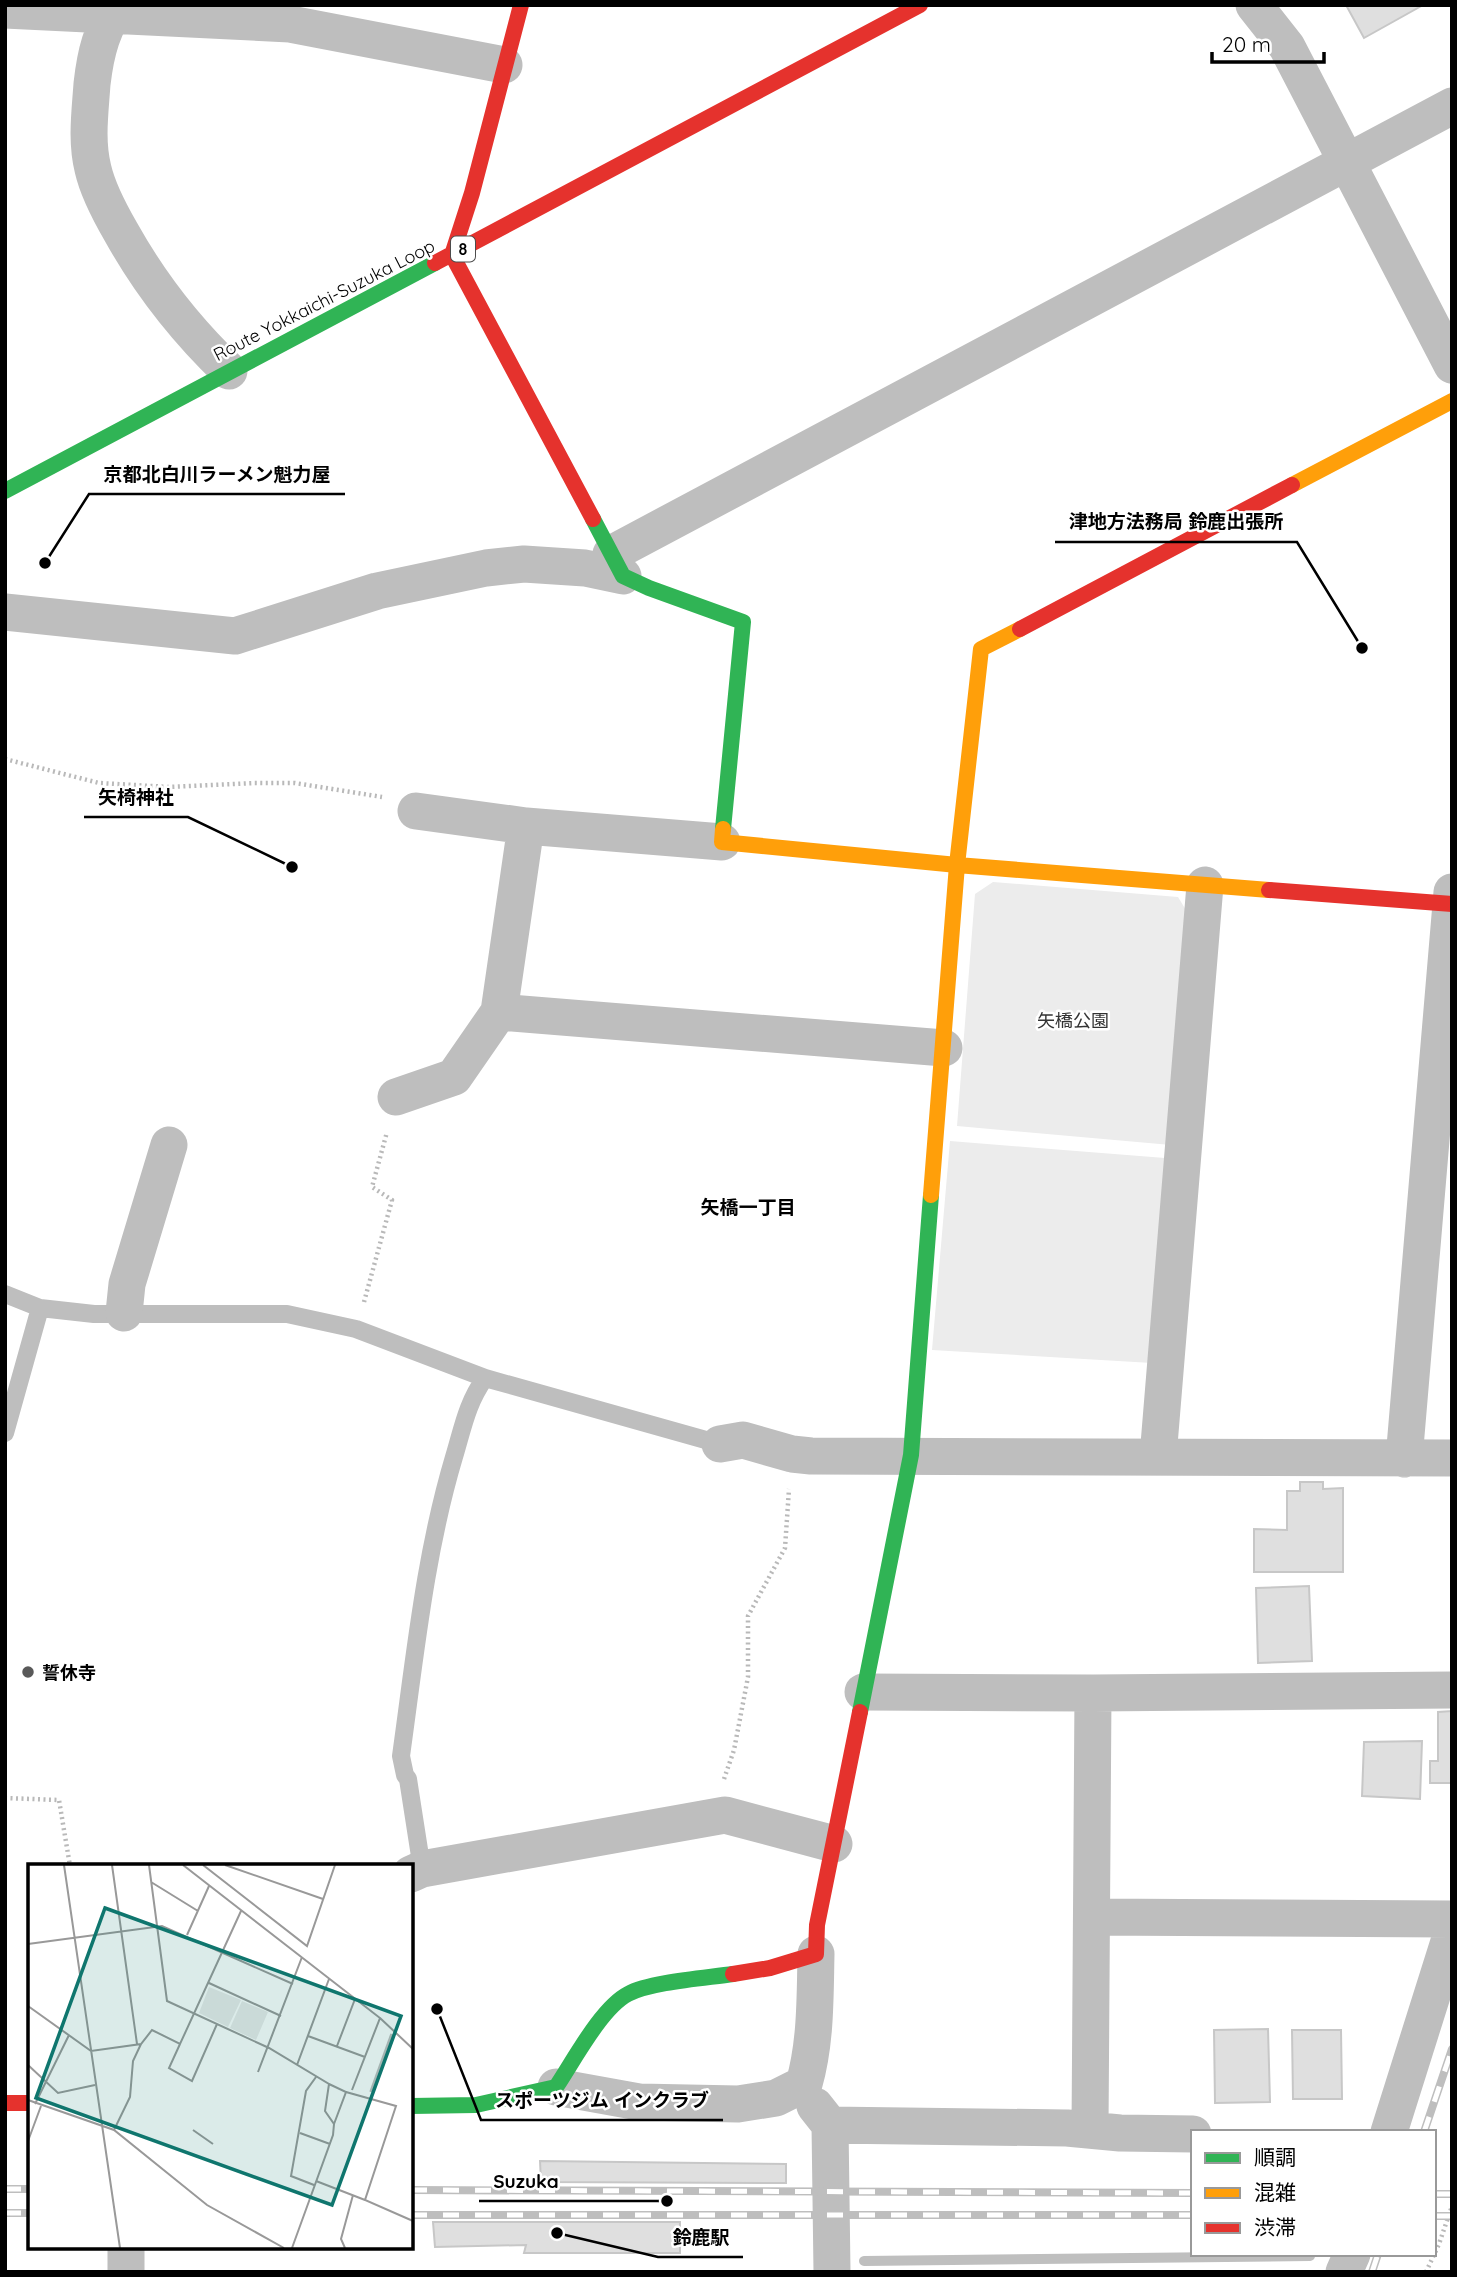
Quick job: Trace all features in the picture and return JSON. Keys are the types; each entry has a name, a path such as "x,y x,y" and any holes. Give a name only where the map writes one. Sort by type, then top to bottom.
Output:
{"street":[{"path":"521,5 503,65 469,208 452,255 617,565 649,588 743,622 722,842"},
{"name":"Route Yokkaichi-Suzuka Loop","path":"5,491 920,5"},
{"path":"1254,5 1287,47 1452,365"},
{"path":"5,10 116,10 290,24 503,65"},
{"path":"116,10 95,58 88,134 93,170 108,210 138,262 177,316 229,371"},
{"path":"5,612 235,636 377,590 486,568 536,565 585,568 617,565 1452,106"},
{"path":"832,2272 830,2125 817,2109 804,2084 810,2064 814,2024 817,1925 911,1455 957,865 981,649 1452,401"},
{"path":"416,811 526,826 957,865 1205,885 1451,900 1404,1459"},
{"path":"396,1097 454,1077 499,1012 526,826"},
{"path":"1158,1457 1205,885"},
{"path":"499,1012 944,1048"},
{"path":"124,1313 127,1284 169,1145"},
{"path":"720,1444 743,1440 792,1454 811,1456 1452,1458"},
{"path":"863,1692 1452,1690"},
{"path":"1090,2130 1093,1693"},
{"path":"416,1871 725,1815 834,1844"},
{"path":"1092,1917 1452,1919"},
{"path":"1390,2130 1452,1932"},
{"path":"556,2087 608,2013 626,1994 643,1988 770,1968 816,1954"},
{"path":"413,2106 476,2105 556,2087 639,2102 738,2104 776,2098 804,2084"},
{"path":"5,2103 28,2103"},
{"path":"830,2125 1191,2134"},
{"path":"126,2249 126,2272"},
{"path":"1344,2272 1351,2256"}],"lane":[{"path":"5,1294 40,1308 94,1314 287,1314 356,1329 485,1378 720,1444"},
{"path":"5,1433 40,1308"},
{"path":"416,1871 408,1779 401,1756 425,1583 446,1483 471,1397 485,1378"}],"path":[{"path":"5,760 99,783 169,787 295,783 386,797 416,811"},
{"path":"356,1329 392,1200 372,1187 396,1097"},
{"path":"711,1816 734,1750 739,1726 748,1677 748,1616 785,1548 792,1454"},
{"path":"5,1798 59,1800 70,1864"},
{"path":"1436,2250 1452,2206"},
{"path":"1426,2272 1433,2256"}],"green space":[{"name":"矢橋公園","path":"993,882 1178,897 1189,915 1171,1145 957,1126 975,894"},
{"path":"950,1141 1165,1158 1152,1363 932,1350"}],"building":[{"path":"1346,5 1423,5 1364,38"},
{"path":"1300,1482 1323,1482 1323,1489 1343,1488 1343,1572 1254,1572 1254,1529 1287,1530 1287,1491 1300,1491"},
{"path":"1309,1586 1312,1661 1258,1663 1256,1588"},
{"path":"1452,1711 1452,1783 1430,1783 1430,1761 1438,1761 1438,1712"},
{"path":"1422,1741 1420,1799 1362,1796 1364,1742"},
{"path":"1268,2029 1270,2102 1215,2103 1214,2030"},
{"path":"1292,2030 1341,2030 1342,2099 1293,2099"},
{"path":"540,2161 786,2164 786,2183 541,2182"},
{"path":"433,2222 680,2222 680,2253 524,2253 526,2245 435,2247"}],"waterway":[{"path":"864,2261 1310,2256"}],"railway":[{"path":"1425,2130 1452,2049"},
{"path":"5,2189 28,2189"},
{"path":"413,2190 1191,2193"},
{"path":"1436,2194 1452,2194"},
{"path":"5,2213 28,2213"},
{"path":"413,2215 1191,2215"},
{"path":"1436,2216 1452,2216"},
{"path":"1372,2272 1377,2256"}],"traffic: fast":[{"path":"5,491 435,263"},
{"path":"593,519 623,576 743,622 723,829"},
{"path":"860,1712 911,1455 931,1195"},
{"path":"413,2106 476,2105 556,2087 598,2023 628,1994 664,1983 733,1974"}],"traffic: slow":[{"path":"1292,485 1452,401"},
{"path":"931,1195 957,865 981,649 1020,629"},
{"path":"723,829 722,842 957,865 1269,890"}],"traffic: jam":[{"path":"521,5 472,193 452,255 593,519"},
{"path":"435,263 920,5"},
{"path":"1020,629 1292,485"},
{"path":"1269,890 1452,904"},
{"path":"733,1974 770,1968 816,1954 817,1925 860,1712"},
{"path":"5,2103 28,2103"}],"place":[{"name":"京都北白川ラーメン魁力屋","path":"45,563"},
{"name":"津地方法務局 鈴鹿出張所","path":"1362,648"},
{"name":"矢椅神社","path":"292,867"},
{"name":"誓休寺","path":"28,1672"},
{"name":"スポーツジム インクラブ","path":"437,2009"},
{"name":"Suzuka","path":"667,2201"},
{"name":"鈴鹿駅","path":"557,2233"}],"district":[{"name":"矢橋一丁目","path":"748,1207"}]}
